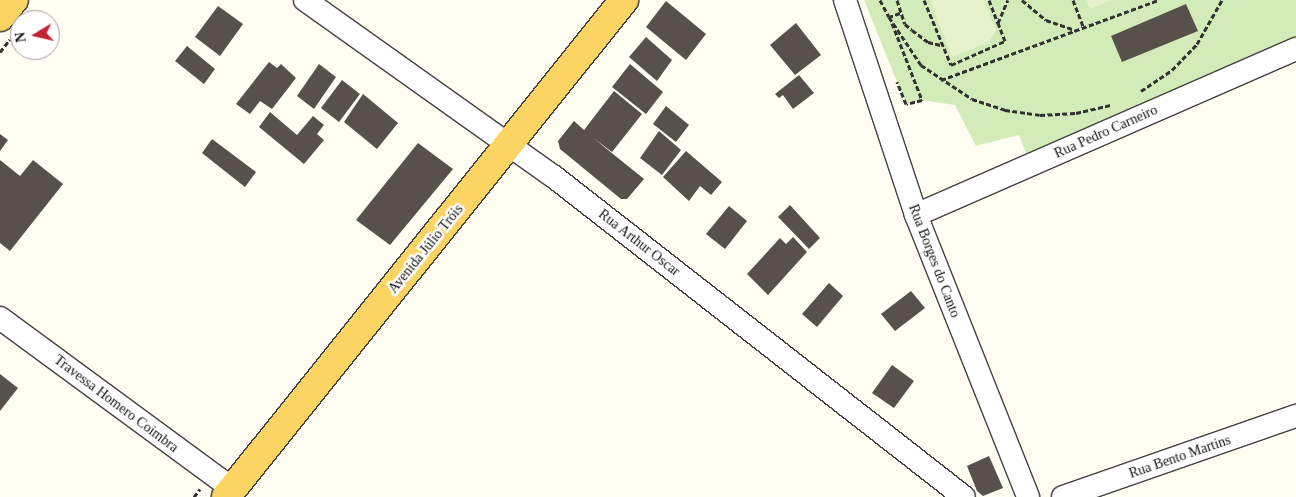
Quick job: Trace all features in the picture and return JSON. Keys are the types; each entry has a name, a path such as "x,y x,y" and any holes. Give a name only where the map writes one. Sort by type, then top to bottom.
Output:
{"main road":[{"path":"0,17 14,0"},
{"name":"Avenida Júlio Tróis","path":"229,493 509,146 624,0"}],"street":[{"name":"Rua Arthur Oscar","path":"305,0 553,176 964,497"},
{"name":"Rua Borges do Canto","path":"838,0 847,10 916,215 1028,497"},
{"name":"Rua Pedro Carneiro","path":"916,215 1296,49"},
{"name":"Travessa Homero Coimbra","path":"0,318 229,493"},
{"name":"Rua Bento Martins","path":"1063,497 1296,416"}],"path":[{"path":"880,0 921,65 941,81 972,99 1006,110 1040,115 1076,114 1119,101"},
{"path":"897,0 900,13 918,36 942,45"},
{"path":"924,0 951,65 1005,41 989,0"},
{"path":"998,22 1008,0"},
{"path":"1022,0 1037,14 1058,25 1074,31 1085,28"},
{"path":"1073,0 1085,28"},
{"path":"941,81 1159,0"},
{"path":"1135,94 1172,70 1197,44 1222,0"},
{"path":"890,17 900,13"},
{"path":"890,17 922,100 906,104 895,78"}],"green space":[{"path":"864,0 1296,0 1296,36 1027,156 1019,135 976,146 955,105 922,100 906,104"},
{"path":"930,0 984,0 996,30 989,42 952,57"},
{"path":"1086,0 1112,0 1090,9"}],"building":[{"path":"666,1 706,34 686,60 646,27"},
{"path":"1186,4 1198,31 1122,62 1111,36"},
{"path":"218,6 243,24 220,56 195,37"},
{"path":"796,23 821,55 795,75 770,45"},
{"path":"646,37 672,60 657,81 629,57"},
{"path":"187,46 215,69 204,84 175,61"},
{"path":"269,62 277,68 281,64 296,78 272,109 260,101 250,114 236,104"},
{"path":"319,64 336,77 314,109 297,96"},
{"path":"630,64 663,92 646,114 612,87"},
{"path":"799,75 814,93 793,109 783,95 779,98 775,94"},
{"path":"342,80 360,94 339,122 321,108"},
{"path":"614,91 642,114 612,152 592,137 644,179 627,199 621,199 560,149 558,141 574,121 584,130"},
{"path":"363,94 398,123 377,149 344,122"},
{"path":"666,106 689,125 676,142 653,124"},
{"path":"270,112 297,135 313,116 324,125 317,134 324,140 304,164 259,127"},
{"path":"659,131 681,150 662,175 640,158"},
{"path":"0,134 8,140 0,151"},
{"path":"212,139 256,172 245,187 202,153"},
{"path":"418,143 453,169 390,245 356,220"},
{"path":"686,151 722,182 711,195 700,186 689,201 663,177"},
{"path":"0,160 20,176 33,160 63,184 10,251 0,243"},
{"path":"790,205 820,238 809,249 778,217"},
{"path":"729,206 747,221 725,249 706,234"},
{"path":"793,237 807,252 768,295 747,274 780,238 786,244"},
{"path":"829,283 843,296 817,327 802,314"},
{"path":"911,291 925,308 895,331 881,314"},
{"path":"892,365 914,381 894,408 872,393"},
{"path":"0,374 18,388 0,411"},
{"path":"989,456 1003,488 983,496 977,491 967,466"}]}
